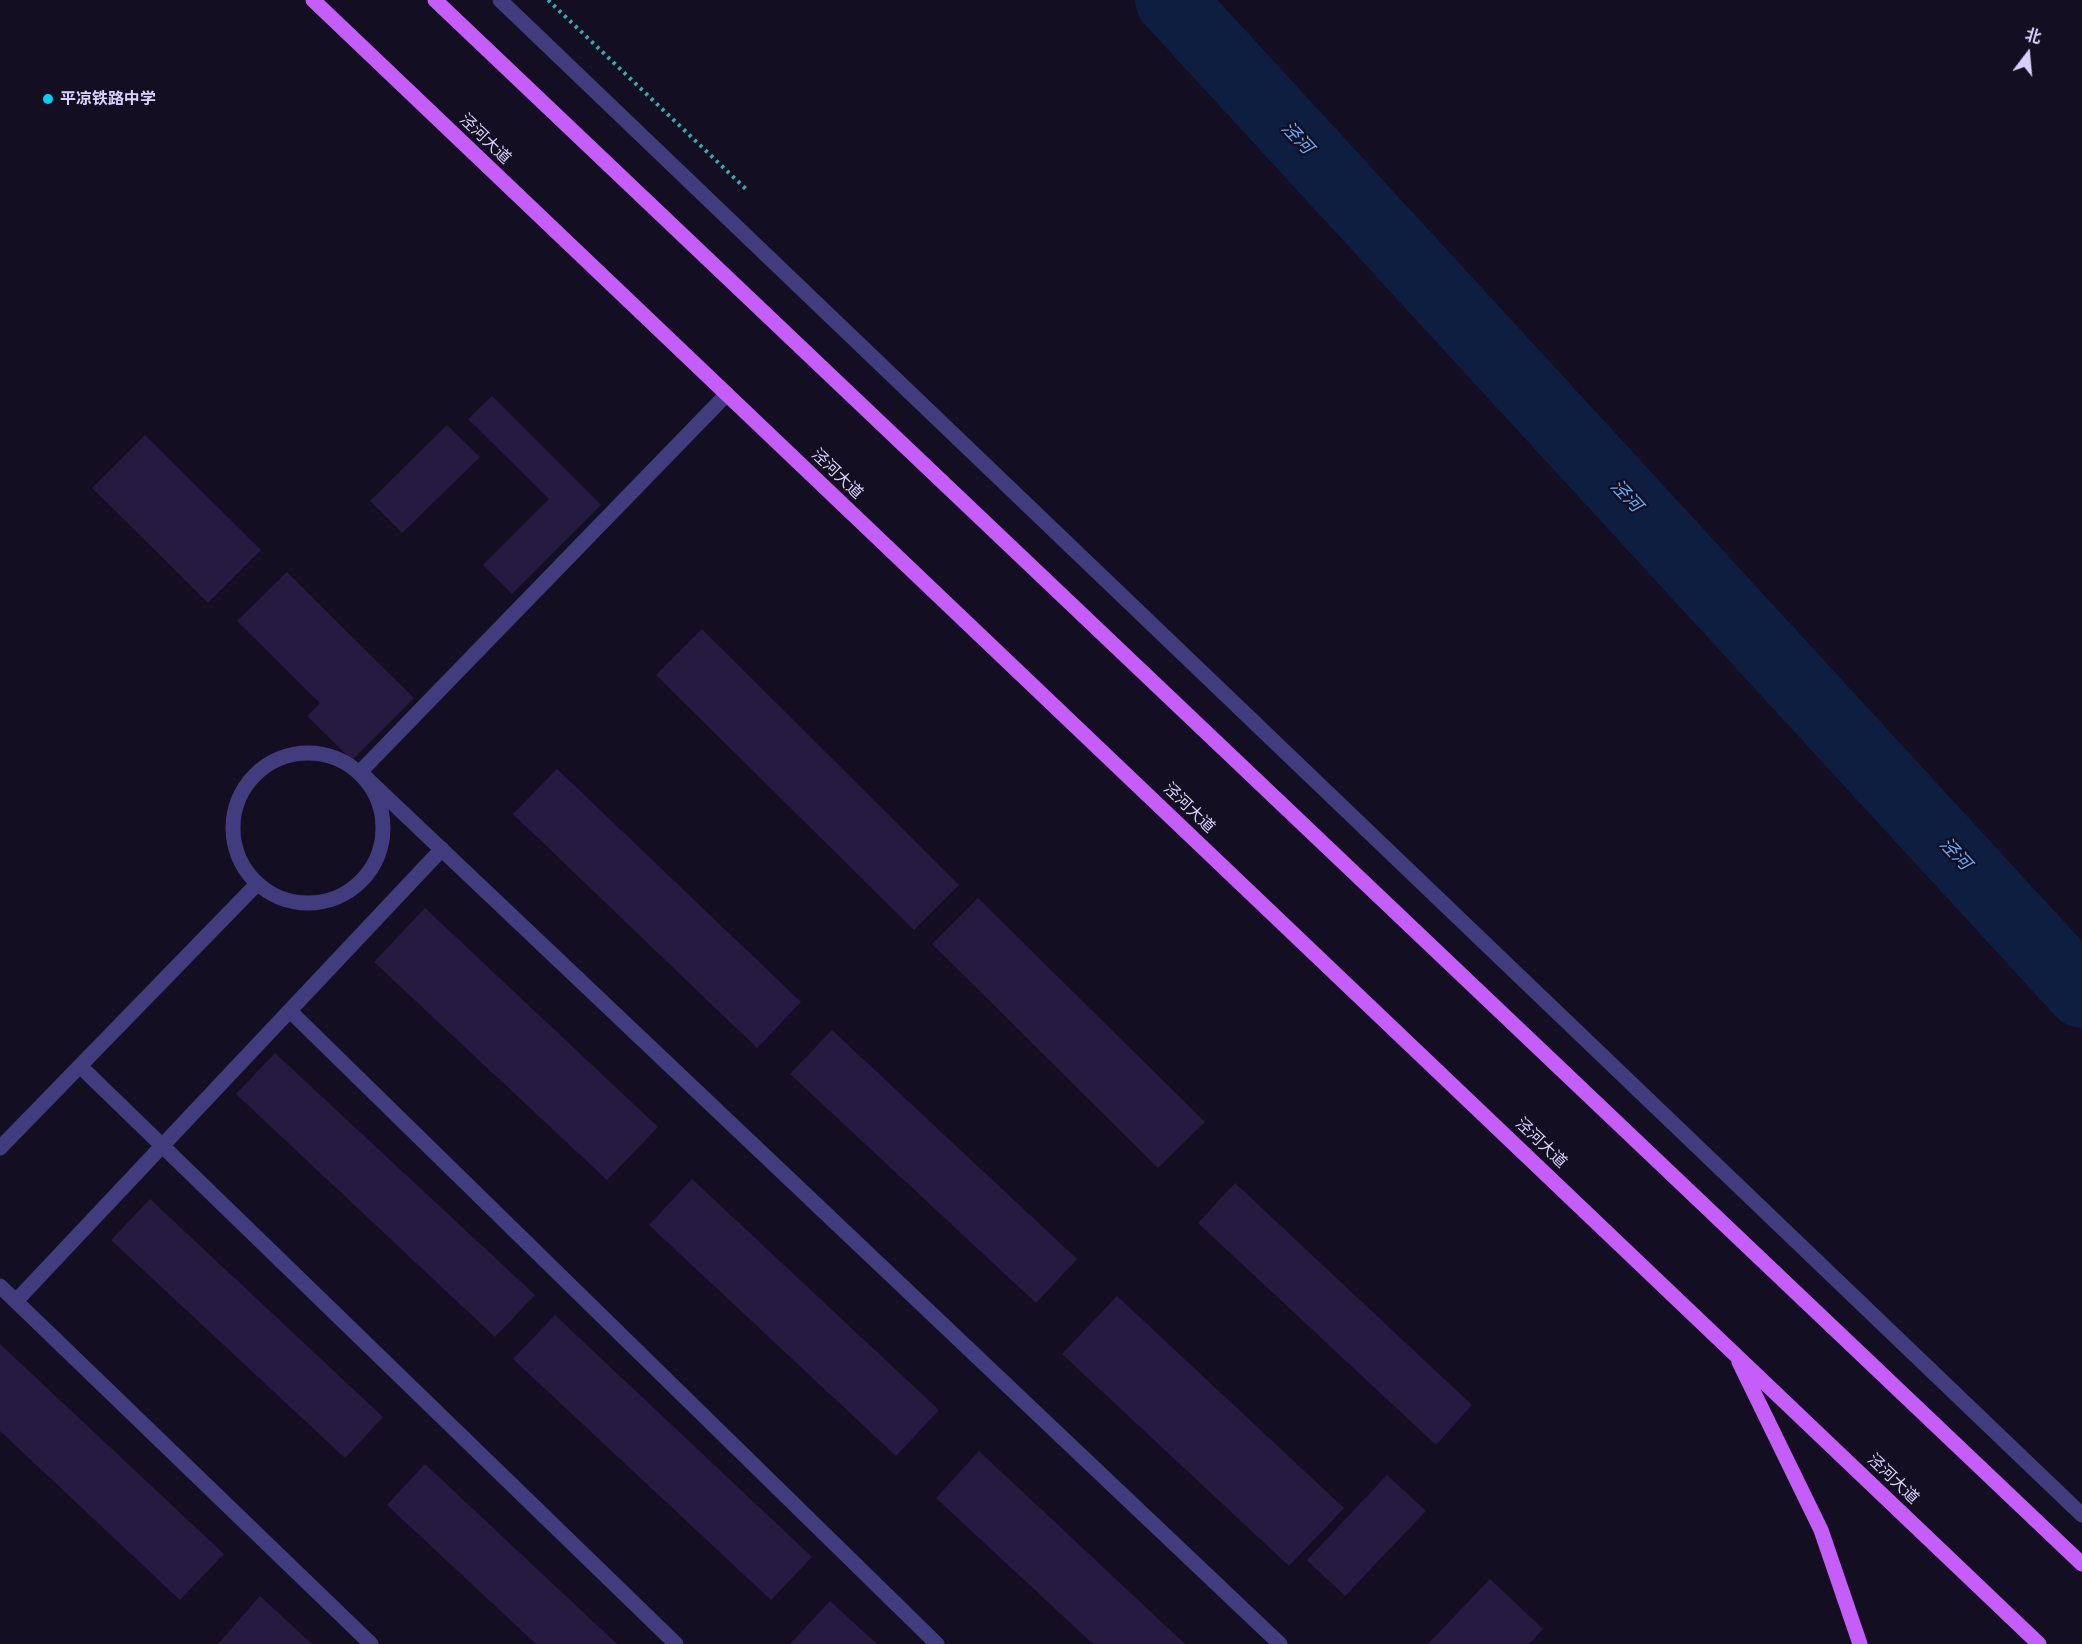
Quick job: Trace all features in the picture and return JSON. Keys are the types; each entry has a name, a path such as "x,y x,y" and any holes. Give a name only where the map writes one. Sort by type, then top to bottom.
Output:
{"main road":[{"name":"泾河大道","path":"313,0 2039,1644"},
{"path":"435,0 2082,1564"},
{"path":"1733,1351 1821,1530 1860,1644"}],"street":[{"path":"500,0 2082,1515"},
{"path":"360,772 728,394"},
{"path":"360,772 377,795 385,825 380,854 364,879 341,897 312,904 282,899 257,884 239,860 232,831 237,802 252,776 276,759 305,752 335,756 360,772 1280,1644"},
{"path":"16,1301 442,849"},
{"path":"0,1148 257,884"},
{"path":"290,1011 937,1644"},
{"path":"80,1066 676,1644"},
{"path":"0,1286 371,1644"}],"path":[{"path":"548,0 748,191"}],"building":[{"path":"492,396 601,505 512,594 483,565 549,499 468,419"},
{"path":"447,425 480,457 402,533 370,501"},
{"path":"145,435 261,550 208,603 92,488"},
{"path":"287,572 414,698 352,760 307,716 320,703 237,621"},
{"path":"702,629 959,885 914,930 656,675"},
{"path":"557,769 801,1002 757,1048 513,814"},
{"path":"978,898 1205,1122 1158,1168 932,944"},
{"path":"425,908 658,1127 607,1180 374,962"},
{"path":"832,1030 1077,1259 1036,1303 790,1074"},
{"path":"275,1053 535,1295 495,1337 236,1094"},
{"path":"692,1179 939,1410 896,1456 649,1225"},
{"path":"1235,1183 1472,1405 1436,1445 1198,1223"},
{"path":"150,1199 383,1417 345,1458 111,1240"},
{"path":"1117,1296 1344,1508 1289,1566 1062,1354"},
{"path":"555,1315 812,1557 771,1600 513,1359"},
{"path":"0,1344 224,1554 180,1600 0,1431"},
{"path":"979,1451 1185,1644 1093,1644 936,1498"},
{"path":"425,1464 617,1644 536,1644 387,1505"},
{"path":"1387,1475 1426,1511 1345,1596 1307,1560"},
{"path":"1490,1579 1543,1629 1529,1644 1428,1644"},
{"path":"260,1596 312,1644 218,1644"},
{"path":"830,1601 877,1644 790,1644"}],"waterway":[{"name":"泾河","path":"1170,0 2082,993"}],"place":[{"name":"平凉铁路中学","path":"48,99"}]}
